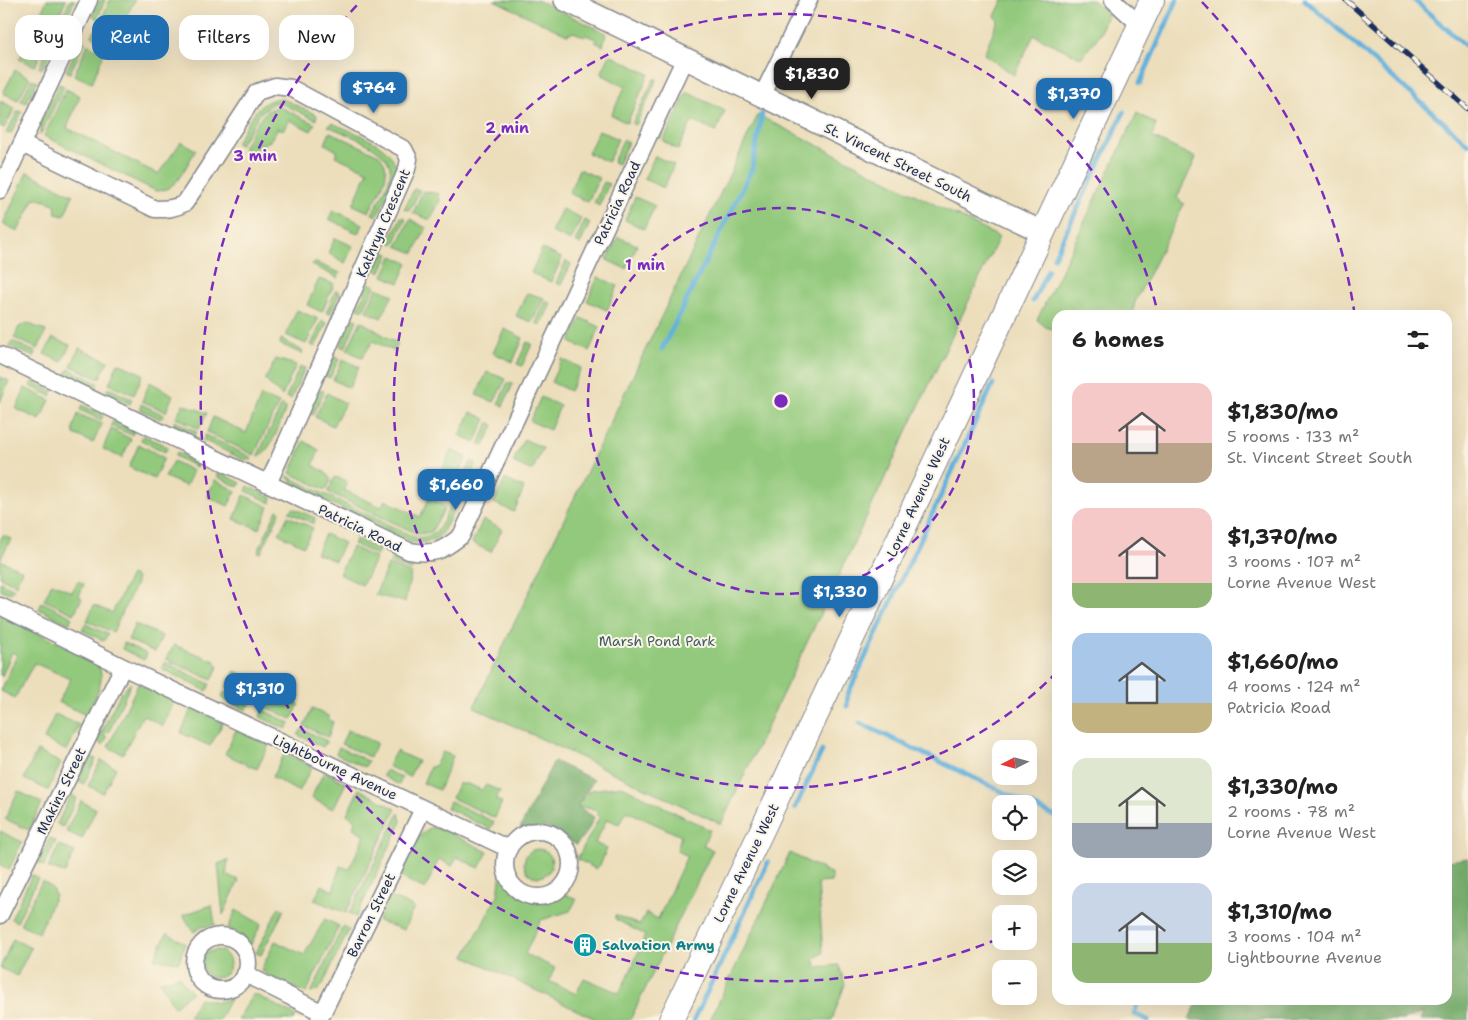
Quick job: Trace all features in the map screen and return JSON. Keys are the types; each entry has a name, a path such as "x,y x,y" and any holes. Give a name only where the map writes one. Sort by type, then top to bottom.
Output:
{"main road":[{"name":"Lorne Avenue West","path":"671,1020 1152,0"}],"street":[{"path":"0,190 89,0"},
{"name":"St. Vincent Street South","path":"565,0 1042,232"},
{"path":"762,96 809,0"},
{"path":"1113,0 1140,25"},
{"name":"Patricia Road","path":"0,355 409,552 431,554 447,548 461,536 684,58"},
{"name":"Kathryn Crescent","path":"22,144 155,209 172,209 185,203 257,92 275,86 291,88 404,149 409,159 407,169 268,484"},
{"name":"Lightbourne Avenue","path":"0,606 123,667 508,849"},
{"name":"Makins Street","path":"0,915 123,667"},
{"name":"Barron Street","path":"321,1017 423,809"},
{"path":"535,831 552,834 565,844 570,854 572,865 570,876 565,884 549,896 528,896 518,891 508,877 505,860 508,849 516,839 524,834 535,831"},
{"path":"245,974 321,1017"}],"green space":[{"path":"47,0 66,0 59,15 40,15"},
{"path":"70,0 75,0 68,15 63,15"},
{"path":"100,0 105,0 99,15 92,15"},
{"path":"110,0 135,0 127,15 103,15"},
{"path":"494,0 537,0 606,33 603,46 595,42 597,40 586,35 584,37 574,32 567,35"},
{"path":"1003,0 1092,0 1108,14 1098,37 1081,58 1034,35 1014,75 984,54 998,20 995,16"},
{"path":"88,44 92,46 92,60 101,60 92,83 74,75"},
{"path":"610,55 649,74 627,123 611,115 625,87 601,74"},
{"path":"21,60 38,60 35,66"},
{"path":"42,60 47,60 43,68 39,68"},
{"path":"71,60 76,60 70,73 66,71"},
{"path":"15,70 30,78 18,100 3,93"},
{"path":"32,79 37,81 26,103 21,101"},
{"path":"654,79 657,79 636,125 632,124"},
{"path":"59,84 64,86 40,136 40,124"},
{"path":"66,89 80,96 67,128 158,174 181,142 196,150 175,182 170,187 156,191 44,136"},
{"path":"678,89 683,90 660,139 655,136"},
{"path":"687,92 725,111 716,132 692,121 678,150 663,141"},
{"path":"281,98 317,115 316,120 283,104 273,103 259,114 240,145 236,143 249,120 259,108 265,103"},
{"path":"0,101 15,108 4,128 0,126"},
{"path":"280,107 315,124 311,131 289,120 283,130 278,128 269,142 265,142 257,156 243,148 253,128 262,116 273,108"},
{"path":"18,111 22,112 11,134 6,133"},
{"path":"1137,113 1156,124 1152,137 1196,158 1177,198 1184,204 1135,302 1133,310 1052,310 1052,329 1037,320"},
{"name":"Marsh Pond Park","path":"758,115 999,237 721,824 474,707"},
{"path":"332,123 373,141 390,155 395,163 396,173 393,184 377,216 372,214 387,185 390,166 386,158 368,144 328,126"},
{"path":"599,130 618,139 608,162 588,153"},
{"path":"330,132 379,155 384,162 386,176 384,183 369,212 353,205 368,171 335,156 337,151 325,144"},
{"path":"623,140 628,142 618,164 613,162"},
{"path":"655,156 674,165 664,188 644,179"},
{"path":"579,169 599,178 588,202 569,193"},
{"path":"27,172 73,195 64,216 56,214 55,204 35,198 18,231 3,224"},
{"path":"604,182 609,184 599,206 594,203"},
{"path":"414,189 420,190 410,210 404,209"},
{"path":"423,191 439,194 440,201 430,220 413,213"},
{"path":"635,197 655,206 644,229 625,220"},
{"path":"562,209 581,218 571,241 551,232"},
{"path":"333,210 363,224 359,234 329,219"},
{"path":"401,217 406,218 394,244 389,242"},
{"path":"410,219 426,228 414,253 397,246"},
{"path":"585,220 590,223 580,244 575,242"},
{"path":"618,237 637,245 626,269 607,260"},
{"path":"335,238 353,246 345,263 328,253"},
{"path":"542,249 562,258 551,282 531,273"},
{"path":"384,252 389,254 380,273 375,270"},
{"path":"392,256 408,263 399,283 383,276"},
{"path":"566,261 571,264 561,285 556,283"},
{"path":"314,262 340,273 338,278 312,265"},
{"path":"598,277 618,286 607,310 587,301"},
{"path":"319,279 334,284 322,312 307,305"},
{"path":"369,283 375,286 363,310 358,308"},
{"path":"377,288 393,295 381,318 366,311"},
{"path":"336,290 340,293 330,314 326,312"},
{"path":"527,293 544,298 532,322 516,316"},
{"path":"546,301 551,304 541,325 536,323"},
{"path":"297,310 318,319 306,344 286,335"},
{"path":"353,318 357,320 345,348 340,346"},
{"path":"581,318 600,327 589,351 570,342"},
{"path":"322,321 327,323 315,347 311,345"},
{"path":"361,321 398,344 394,351 373,341 362,358 347,350"},
{"path":"27,323 46,331 38,349 14,338 19,327"},
{"path":"504,329 523,338 513,362 493,353"},
{"path":"53,338 70,345 62,362 44,354"},
{"path":"281,339 303,351 302,354 280,344"},
{"path":"12,341 35,352 34,357 9,346"},
{"path":"527,342 532,344 522,366 517,364"},
{"path":"79,348 108,361 99,379 71,366"},
{"path":"334,357 339,359 330,378 325,376"},
{"path":"276,359 296,365 282,396 265,380"},
{"path":"343,359 359,367 349,388 333,380"},
{"path":"562,359 581,368 570,391 551,382"},
{"path":"118,363 143,374 134,395 109,384"},
{"path":"300,367 305,368 291,399 286,397"},
{"path":"69,369 98,383 96,388 66,374"},
{"path":"487,372 506,379 494,402 476,395"},
{"path":"0,377 9,381 0,402"},
{"path":"32,381 53,391 51,396 30,386"},
{"path":"150,382 173,395 166,412 142,401"},
{"path":"508,382 513,384 503,406 498,404"},
{"path":"25,388 50,400 40,420 16,409"},
{"path":"108,388 132,399 130,404 106,393"},
{"path":"319,390 324,391 313,415 308,413"},
{"path":"327,393 345,403 333,426 315,417"},
{"path":"261,396 279,403 254,455 207,432 213,417 246,433"},
{"path":"541,397 560,406 550,430 530,421"},
{"path":"141,404 164,415 160,419 140,409"},
{"path":"183,404 207,413 199,429 176,417"},
{"path":"82,405 103,415 101,420 80,410"},
{"path":"282,405 286,408 275,436 267,449 257,457"},
{"path":"471,412 486,419 475,443 460,435"},
{"path":"78,414 102,424 93,443 74,434 73,428"},
{"path":"113,421 134,431 132,435 111,426"},
{"path":"175,421 197,432 194,436 173,425"},
{"path":"489,422 494,425 484,446 479,444"},
{"path":"111,429 131,439 122,458 103,449"},
{"path":"143,435 168,447 165,452 141,440"},
{"path":"205,435 251,457 252,460 242,459 203,440"},
{"path":"296,439 301,440 286,471 284,464"},
{"path":"524,439 543,448 532,471 513,462"},
{"path":"304,441 319,450 313,465 326,473 331,480 326,490 290,473"},
{"path":"139,444 164,458 154,479 129,467"},
{"path":"451,450 467,457 456,480 441,473"},
{"path":"177,452 198,462 196,467 175,456"},
{"path":"173,461 193,471 186,486 165,477"},
{"path":"471,461 476,463 466,485 461,483"},
{"path":"219,472 241,483 238,487 216,476"},
{"path":"287,476 416,538 434,533 441,525 449,508 453,511 439,536 428,542 412,542 295,486"},
{"path":"335,477 347,481 344,490 381,507 385,500 420,517 430,497 446,507 431,532 418,534 328,492"},
{"path":"505,479 524,488 514,512 494,503"},
{"path":"215,480 236,491 228,506 207,496"},
{"path":"248,486 272,498 271,503 246,491"},
{"path":"244,495 269,507 259,529 234,519"},
{"path":"293,508 315,518 314,524 289,512"},
{"path":"277,510 280,512 261,553 258,552"},
{"path":"288,516 313,528 304,546 279,534"},
{"path":"483,520 502,529 491,552 472,543"},
{"path":"325,534 344,543 335,561 316,553"},
{"path":"3,535 11,539 0,560 0,540"},
{"path":"356,539 379,550 377,555 353,544"},
{"path":"352,547 376,558 362,585 339,574"},
{"path":"392,557 413,565 412,570 390,563"},
{"path":"0,560 22,570 16,585 0,577"},
{"path":"388,565 411,573 405,602 375,595"},
{"path":"131,575 137,578 135,586 113,632 87,621 94,605 112,613"},
{"path":"78,581 84,584 79,596 82,598 74,614 44,600 52,583 72,592"},
{"path":"0,582 14,589 11,593 0,590"},
{"path":"42,602 72,617 69,624 39,609"},
{"path":"0,614 97,662 101,676 99,689 86,715 58,702 71,679 34,663 15,698 1,691 17,655 12,652 2,676 0,675"},
{"path":"85,624 108,634 104,641 82,630"},
{"path":"135,624 162,636 155,652 128,640"},
{"path":"124,643 147,654 144,660 122,649"},
{"path":"174,645 215,661 218,667 212,680 166,659"},
{"path":"164,662 210,684 207,691 162,669"},
{"path":"235,671 260,684 252,700 226,687"},
{"path":"131,683 109,732 107,731 104,735 107,737 103,745 97,741 121,692"},
{"path":"138,684 175,700 163,726 143,715 123,754 108,747"},
{"path":"224,692 250,704 246,710 221,698"},
{"path":"272,692 299,704 292,719 265,707"},
{"path":"192,707 223,723 210,746 181,733"},
{"path":"312,709 329,716 329,720 333,722 328,737 304,726"},
{"path":"263,710 290,723 286,729 260,717"},
{"path":"55,714 79,725 67,751 44,739"},
{"path":"302,729 327,741 323,747 298,735"},
{"path":"236,730 269,745 257,769 225,754"},
{"path":"348,730 377,743 370,757 341,744"},
{"path":"339,747 368,761 365,767 336,754"},
{"path":"37,751 61,763 48,790 24,779"},
{"path":"396,751 418,761 409,777 388,766"},
{"path":"442,752 453,756 439,790 423,783 430,767 435,766"},
{"path":"285,753 312,767 299,792 272,777"},
{"path":"90,756 96,759 84,784 78,780"},
{"path":"101,760 116,768 103,793 88,786"},
{"path":"554,761 594,780 577,806 594,817 588,830 576,845 550,828 520,828"},
{"path":"386,770 402,778 399,785 383,776"},
{"path":"324,772 346,783 333,809 311,798"},
{"path":"458,784 468,784 482,790 486,785 500,791 495,800 502,802 495,818 452,798"},
{"path":"622,786 710,830 703,846 713,850 630,1020 597,1020 465,956 498,895 501,871 511,888 526,898 543,900 553,898 562,893 577,899 570,911 541,920 525,954 555,968 549,981 576,994 584,978 619,993 631,970 645,935 615,919 615,915 640,925 646,913 658,919 687,856 677,850 681,836 627,811 619,824 607,819 595,843 607,849 600,865 596,869 577,859 599,818 596,810 577,806 590,790"},
{"path":"359,789 396,809 346,913 314,900 322,885 333,891 340,866 349,869 365,835 353,828 355,820 347,814"},
{"path":"18,791 42,803 29,830 5,819"},
{"path":"71,795 77,798 63,827 57,824"},
{"path":"81,801 96,809 82,839 66,831"},
{"path":"450,801 494,822 490,829 447,808"},
{"path":"399,813 401,821 399,827 356,917 349,914"},
{"path":"432,827 446,831 488,852 479,868 457,857 452,866 439,859 425,889 402,878 400,875 421,835"},
{"path":"0,831 22,842 9,870 0,865"},
{"path":"50,838 56,841 44,866 38,863"},
{"path":"59,845 75,852 65,873 48,868"},
{"path":"538,849 548,853 552,863 548,873 538,877 528,873 524,863 528,853"},
{"path":"790,853 830,873 832,878 831,882 818,883 823,953 814,959 817,967 839,965 845,984 832,1020 710,1020"},
{"path":"1468,858 1468,1020 1420,1020 1423,1012 1404,1020 1188,1020 1196,1005 1452,1005 1452,860"},
{"path":"228,860 226,875 239,880 223,915 218,864"},
{"path":"32,875 38,878 17,922 11,919"},
{"path":"42,881 51,887 55,895 39,933 20,924"},
{"path":"390,897 414,907 404,930 378,921"},
{"path":"212,905 215,925 202,927 194,932 183,915"},
{"path":"279,907 284,910 261,955 256,953"},
{"path":"236,910 261,924 250,946 243,937 228,928"},
{"path":"325,919 339,926 306,993 269,976 261,970 275,941 304,955"},
{"path":"343,926 349,930 322,986 311,993"},
{"path":"167,933 185,943 179,962 154,959"},
{"path":"13,939 31,948 17,976 0,968"},
{"path":"216,950 226,954 230,964 226,974 216,978 206,974 202,964 206,954"},
{"path":"180,976 192,992 174,1007 160,981"},
{"path":"252,995 256,995 296,1016 294,1020 238,1020"},
{"path":"199,998 218,1002 230,999 219,1020 198,1020 189,1016"}],"waterway":[{"path":"1140,83 1177,0"},
{"path":"1305,0 1468,144"},
{"path":"1414,0 1468,48"},
{"path":"1054,257 1124,112"},
{"path":"662,349 752,169 762,114"},
{"path":"1033,301 1048,270"},
{"path":"847,706 848,694 993,384"},
{"path":"860,723 1009,795"},
{"path":"795,808 822,751"},
{"path":"1037,808 1052,815"},
{"path":"694,1020 768,862"},
{"path":"1137,1005 1134,1014 1148,1020"}],"railway":[{"path":"1346,0 1468,109"}],"place":[{"name":"Salvation Army","path":"585,945"}]}
